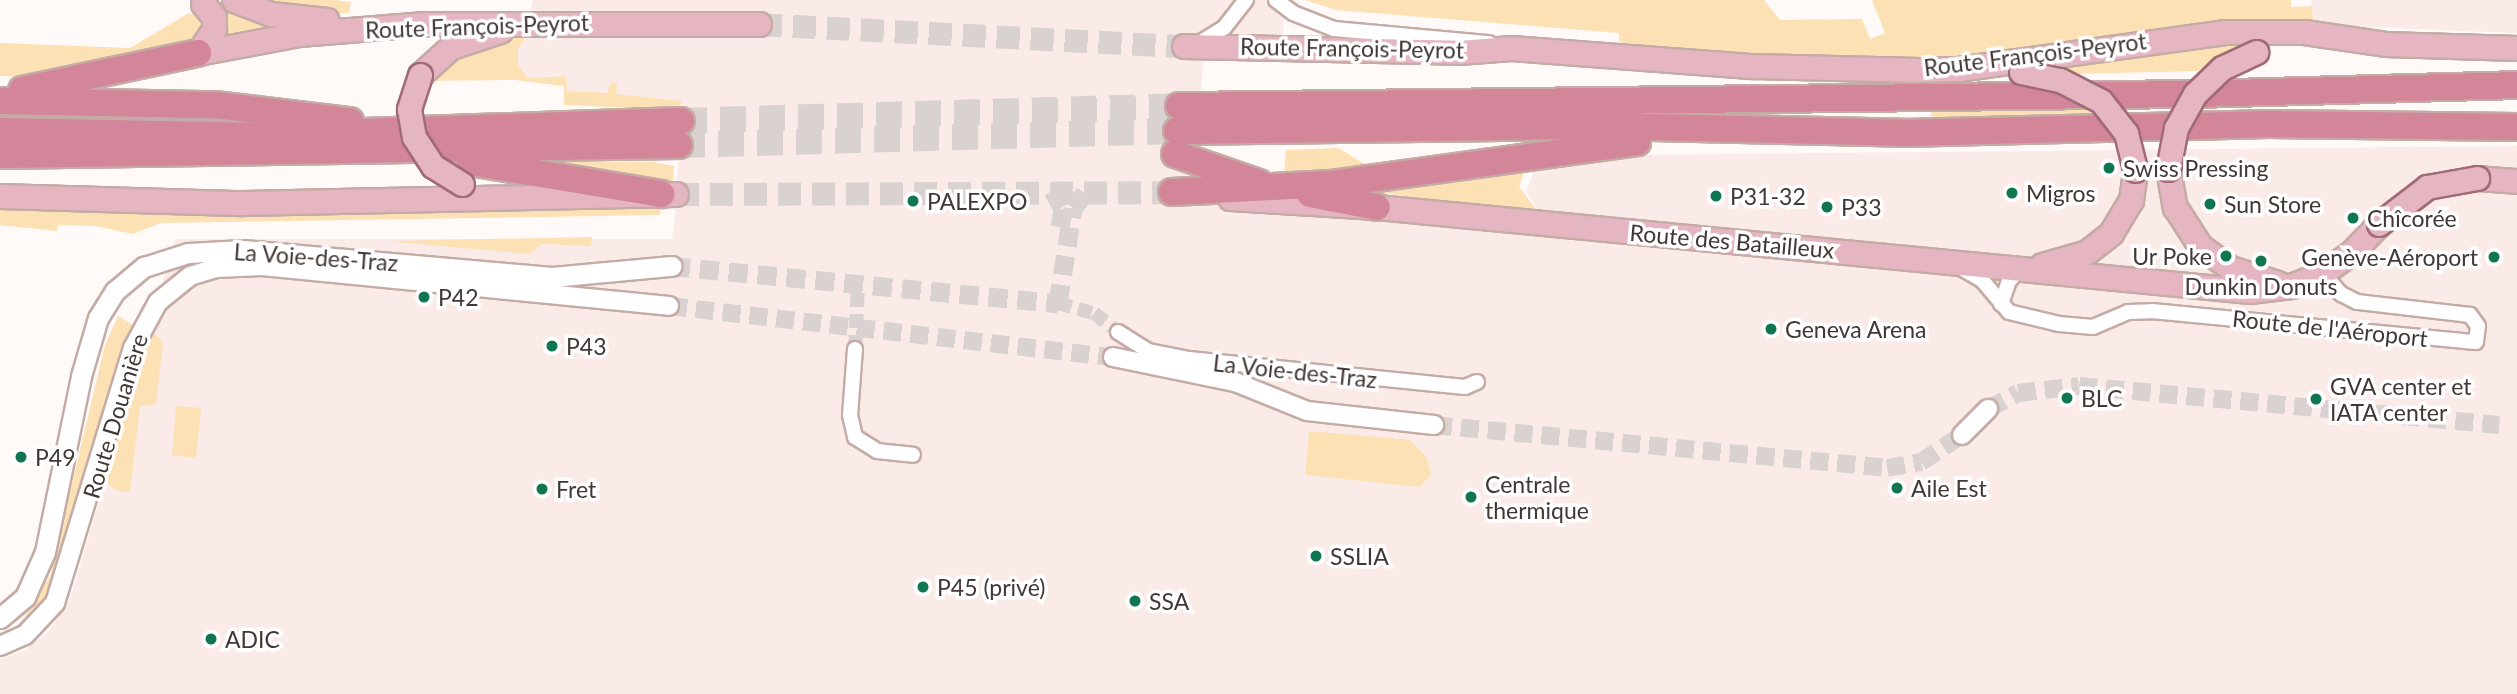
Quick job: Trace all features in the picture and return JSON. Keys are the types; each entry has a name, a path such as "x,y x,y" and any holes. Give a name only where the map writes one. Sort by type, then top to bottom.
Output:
{"highway":[{"path":"0,94 198,53"},
{"path":"1177,130 2517,85"},
{"path":"2365,90 2517,99"},
{"path":"0,101 215,105 407,128"},
{"path":"1172,192 1278,189 1614,143 1771,133 2281,124 2517,127"},
{"path":"1177,130 1604,126 1771,133"},
{"path":"0,131 250,136 407,128 680,133 371,153 0,155"},
{"path":"1177,130 1278,189 1377,207"},
{"path":"371,153 483,164 668,194"}],"main road":[{"path":"234,0 253,9 297,19 422,24"},
{"path":"198,53 215,29 214,17 202,1"},
{"name":"Route François-Peyrot","path":"198,53 299,34 422,24 759,24"},
{"path":"514,197 462,184 433,166 414,137 409,109 420,75 436,57 465,40 541,24"},
{"name":"Route François-Peyrot","path":"1189,46 1459,52 1511,48 1753,66 1958,69 2224,32 2304,32 2385,44 2517,48"},
{"path":"2291,286 2239,272 2204,251 2175,207 2168,169 2176,128 2195,94 2222,68 2256,52 2280,47 2385,44"},
{"path":"1958,69 2021,72 2060,80 2101,101 2126,133 2135,170 2126,211 2103,241 2077,256 2021,268"},
{"name":"Route des Batailleux","path":"1172,192 1377,207 1955,265 2021,268 2250,291 2291,286 2323,273 2351,253 2379,224 2437,183 2472,178 2517,181"},
{"path":"0,196 243,203 668,194"},
{"name":"La Voie-des-Traz","path":"0,618 25,597 45,552 95,326 110,296 144,267 188,253 232,250 560,278 671,266"}],"street":[{"name":"Route François-Peyrot","path":"1189,46 1224,28 1246,0"},
{"name":"Route François-Peyrot","path":"1276,0 1293,13 1334,29 1462,37 1511,48"},
{"path":"2477,46 2517,36"},
{"name":"Route Douanière","path":"0,646 35,627 63,584 141,328 158,302 180,282 204,271 235,265 668,306"},
{"name":"Route de l'Aéroport","path":"1955,265 1982,280 2012,313 2045,321 2093,327 2127,312 2152,311 2476,342 2478,326 2470,315 2357,302 2341,294 2323,273"},
{"path":"2001,304 2009,281 2021,268"},
{"name":"La Voie-des-Traz","path":"1118,332 1149,351 1189,359 1465,387 1477,382"},
{"path":"855,349 849,415 855,438 877,451 913,455"},
{"path":"1113,358 1235,382 1307,411 1434,425"},
{"path":"1962,435 1988,409"}],"shaded area":[{"path":"245,0 351,2 349,13 310,15"},
{"path":"533,0 1284,0 1283,38 1205,39 1192,202 1541,231 1539,213 1526,191 1535,169 1628,155 2517,146 2517,694 0,694 0,659 23,651 48,633 71,597 175,239 673,239 682,101 616,94 616,83 611,82 607,93 566,91 565,76 527,78 518,65 518,49 526,37"},
{"path":"1305,0 1764,0 1780,20 1862,19 1870,39 1885,33 1872,0 2291,0 2291,7 2312,6 2313,25 1944,62 1751,57 1619,42 1619,33 1336,10"},
{"path":"2311,0 2517,0 2517,33 2313,25"},
{"path":"234,5 300,22 221,41 219,12"},
{"path":"189,13 208,21 198,44 32,77 0,76 0,43 130,48"},
{"path":"507,36 526,37 518,49 518,65 528,78 566,76 567,91 607,93 611,82 617,83 616,94 682,101 679,110 564,105 564,86 515,80 424,81 439,62"},
{"path":"2252,41 2212,59 2198,71 2070,74 2046,66 2170,46"},
{"path":"2077,103 2098,115 1950,120 1931,116 1931,106"},
{"path":"1338,148 1370,167 1284,176 1286,150"},
{"path":"505,162 653,162 674,166 673,182 644,182"},
{"path":"1508,171 1524,173 1519,187 1539,213 1375,192"},
{"path":"0,205 661,205 660,215 161,223 133,234 95,226 58,225 57,231 0,225"},
{"path":"592,237 591,246 542,244 530,254 386,241"},
{"path":"118,316 133,325 60,565 44,599 23,618 50,576 105,345"},
{"path":"151,331 163,342 156,404 140,406 130,492 121,492 110,486 105,477"},
{"path":"176,406 201,408 196,458 172,455"},
{"path":"1309,431 1410,440 1427,458 1431,474 1420,487 1305,475"}],"tunnel":[{"path":"759,24 1184,46"},
{"path":"681,121 1179,106"},
{"path":"679,145 1177,131"},
{"path":"1053,190 1063,209 1060,227"},
{"path":"671,266 1058,303 1073,208 1086,192"},
{"path":"676,194 1172,192"},
{"path":"855,349 858,286"},
{"path":"1058,303 1094,313 1118,332"},
{"path":"669,306 1113,357"},
{"path":"1988,409 2018,393 2079,386 2499,425"},
{"path":"1434,425 1887,468 1921,462 1962,435"}],"place":[{"name":"Swiss Pressing","path":"2109,168"},
{"name":"Migros","path":"2012,193"},
{"name":"P31-32","path":"1716,196"},
{"name":"PALEXPO","path":"913,201"},
{"name":"Sun Store","path":"2210,204"},
{"name":"P33","path":"1827,207"},
{"name":"Chîcorée","path":"2353,218"},
{"name":"Ur Poke","path":"2226,256"},
{"name":"Genève-Aéroport","path":"2494,257"},
{"name":"Dunkin Donuts","path":"2261,261"},
{"name":"P42","path":"424,297"},
{"name":"Geneva Arena","path":"1771,329"},
{"name":"P43","path":"552,346"},
{"name":"BLC","path":"2067,398"},
{"name":"GVA center et IATA center","path":"2316,399"},
{"name":"P49","path":"21,457"},
{"name":"Aile Est","path":"1897,488"},
{"name":"Fret","path":"542,489"},
{"name":"Centrale thermique","path":"1471,497"},
{"name":"SSLIA","path":"1316,556"},
{"name":"P45 (privé)","path":"923,587"},
{"name":"SSA","path":"1135,601"},
{"name":"ADIC","path":"211,639"}]}
